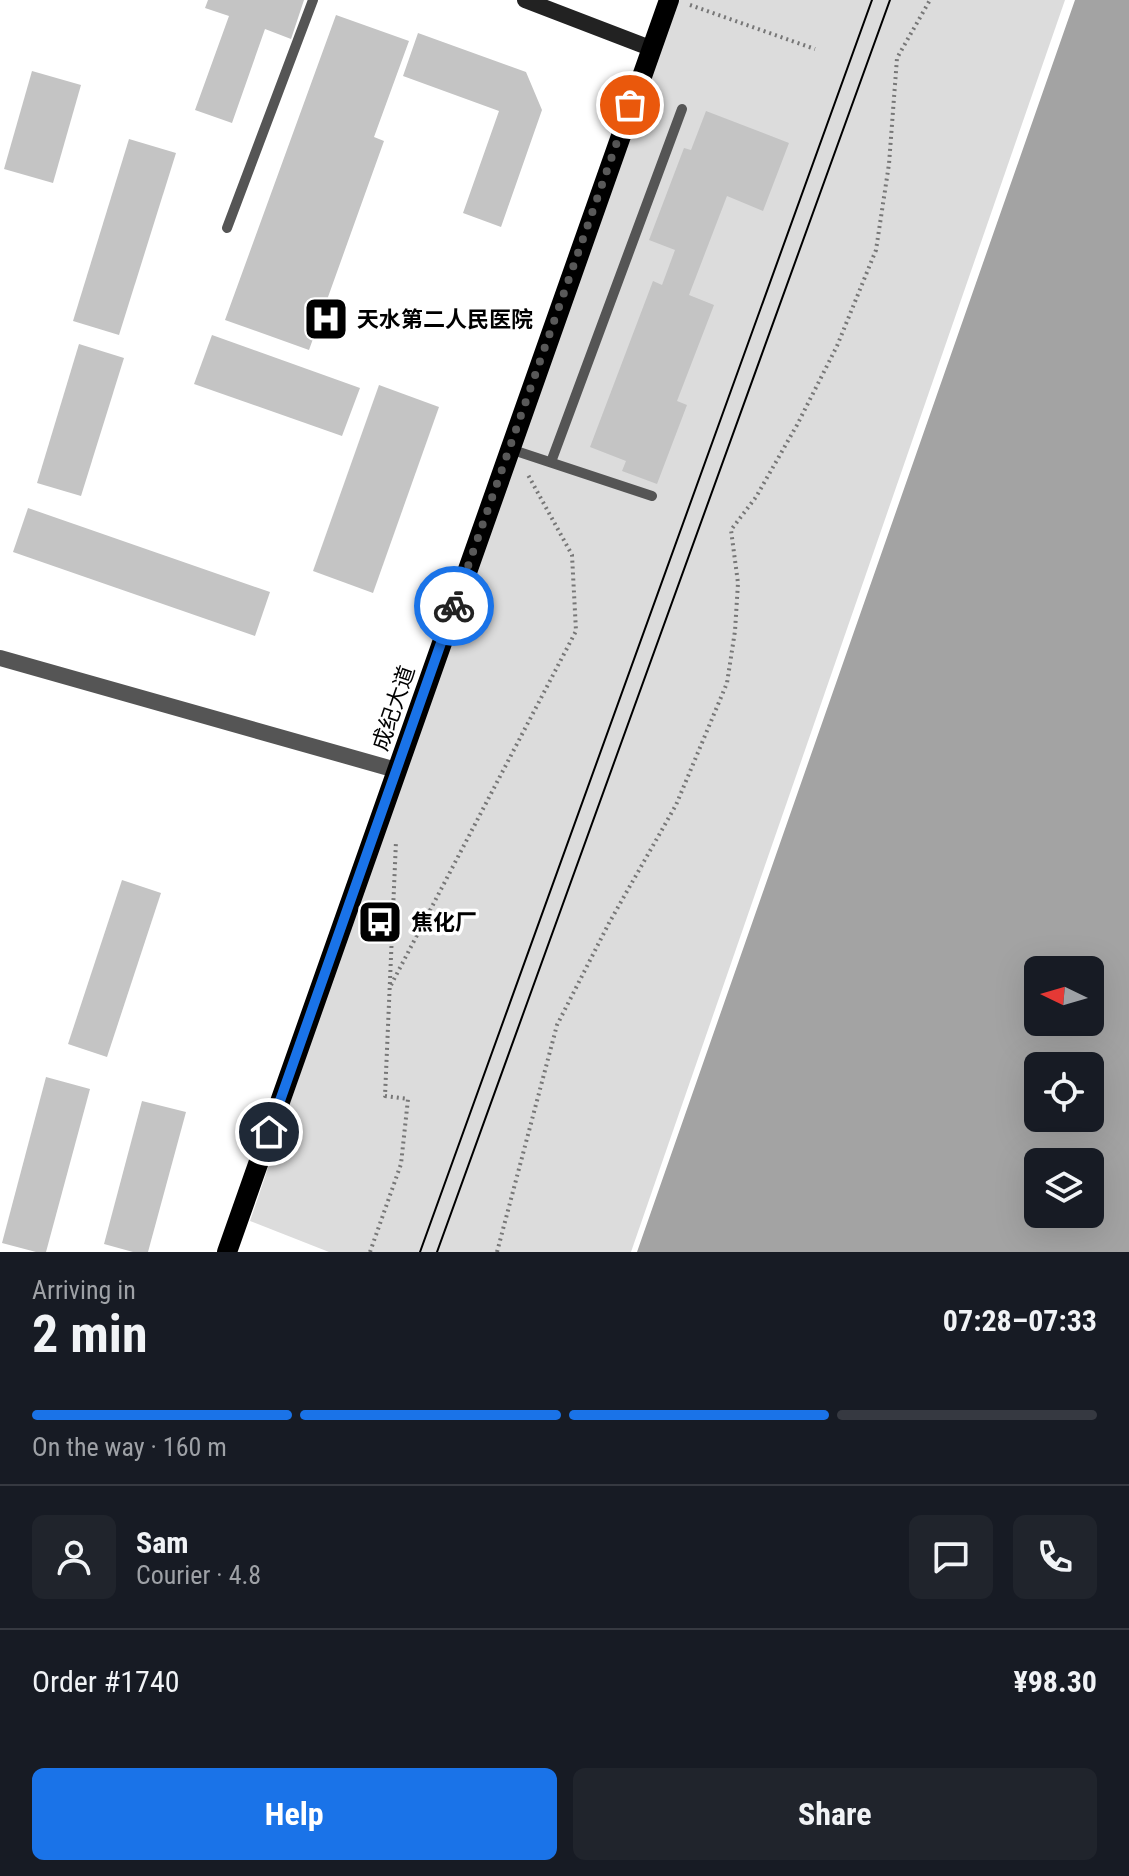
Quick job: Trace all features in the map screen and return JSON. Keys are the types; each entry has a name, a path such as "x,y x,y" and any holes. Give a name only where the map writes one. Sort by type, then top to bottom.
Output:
{"main road":[{"path":"525,0 650,48"},
{"name":"成纪大道","path":"227,1252 669,0"}],"street":[{"path":"0,658 396,770"}],"lane":[{"path":"227,228 313,0"},
{"path":"551,462 682,109"},
{"path":"510,449 652,496"}],"path":[{"path":"497,1252 557,1025 609,923 676,805 727,683 738,583 731,530 756,497 797,425 837,346 876,250 889,164 897,58 930,0"},
{"path":"690,5 815,49"},
{"path":"391,985 576,631 572,555 531,480 510,449"},
{"path":"370,1252 401,1164 408,1099 385,1096 396,826"}],"shaded area":[{"path":"670,0 1065,0 631,1252 329,1252 250,1221 650,48"},
{"path":"1075,0 1129,0 1129,1252 637,1252"}],"building":[{"path":"208,0 304,0 291,39 265,29 232,123 195,110 229,16 205,8"},
{"path":"336,15 409,41 374,137 384,141 309,350 225,320"},
{"path":"418,33 526,72 542,110 501,227 463,213 499,111 403,76"},
{"path":"32,71 81,85 53,183 4,169"},
{"path":"706,111 789,143 763,211 727,196 689,295 714,305 677,401 687,405 657,484 622,471 626,461 590,447 653,281 662,285 675,250 649,240 684,148 691,150"},
{"path":"129,139 176,153 119,335 73,321"},
{"path":"212,335 360,388 342,436 194,384"},
{"path":"79,344 124,358 81,496 37,483"},
{"path":"379,385 439,407 373,593 313,571"},
{"path":"28,508 270,592 255,636 13,552"},
{"path":"122,880 161,893 107,1057 68,1044"},
{"path":"46,1077 90,1089 46,1252 36,1252 2,1243"},
{"path":"142,1101 186,1112 148,1252 133,1252 104,1244"}],"tram line":[{"path":"420,1252 872,0"},
{"path":"437,1252 890,0"}],"way so far":[{"path":"454,606 630,105"}],"place":[{"name":"天水第二人民医院","path":"326,319"},
{"name":"焦化厂","path":"380,922"}],"route":[{"path":"269,1132 454,606"}]}
